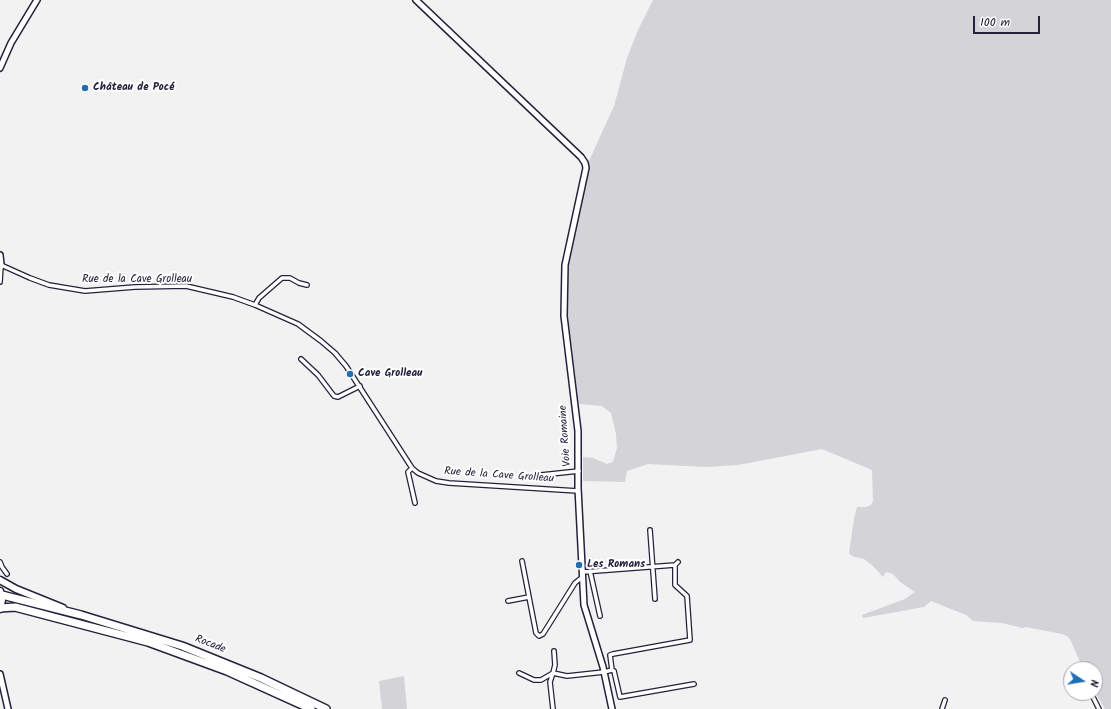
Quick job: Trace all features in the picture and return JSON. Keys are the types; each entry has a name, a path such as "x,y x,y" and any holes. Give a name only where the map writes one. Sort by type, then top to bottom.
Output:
{"highway":[{"name":"Rocade","path":"1,593 81,615 166,641 214,658 276,684 326,709"},
{"path":"0,609 11,607 32,611 133,637 243,677 311,709"}],"main road":[{"name":"Rocade","path":"0,580 16,589 81,615"},
{"path":"0,609 2,600 1,593"}],"street":[{"path":"0,68 11,43 37,0"},
{"name":"Voie Romaine","path":"416,0 584,161 586,168 565,264 565,331 577,424 579,471 578,491 584,605 604,672 612,709"},
{"path":"0,255 0,282"},
{"name":"Rue de la Cave Grolleau","path":"1,267 49,285 86,290 135,286 186,286 221,294 255,305 298,324 321,341 346,366 412,468 418,473 436,481 578,491"},
{"path":"255,305 259,298 282,278 290,278 307,285"},
{"path":"301,359 318,375 334,396 338,398 360,386"},
{"path":"412,468 408,472 415,502"},
{"path":"541,475 579,471"},
{"path":"650,530 655,598"},
{"path":"522,561 536,633 539,636 543,634 576,583 583,578"},
{"path":"0,562 7,574"},
{"path":"583,572 674,565 678,562"},
{"path":"674,565 675,585 687,596 690,640 610,655 612,670 614,671 620,697 694,684"},
{"path":"590,571 600,616"},
{"path":"508,600 529,597"},
{"path":"553,709 550,682 555,665 554,651"},
{"path":"519,673 534,680 541,680 553,673 566,676 612,670"},
{"path":"0,674 8,709"},
{"path":"942,709 945,700"}],"shaded area":[{"path":"653,0 1111,0 1111,709 1105,709 1100,701 1103,701 1103,661 1080,661 1071,641 1067,636 1062,634 1026,627 1022,628 1002,623 973,621 966,615 931,601 924,607 863,618 862,615 905,599 915,592 900,582 893,574 886,572 883,577 864,559 852,556 849,553 857,507 866,507 871,505 873,501 872,470 822,449 738,465 706,467 648,464 627,471 625,482 583,481 583,457 593,458 607,464 613,462 617,448 616,434 611,413 602,406 579,404 566,294 570,249 589,161 614,106 627,58 638,30"},
{"path":"404,676 407,709 382,709 379,681"}],"place":[{"name":"Château de Pocé","path":"85,88"},
{"name":"Cave Grolleau","path":"350,374"},
{"name":"Les Romans","path":"579,565"}]}
